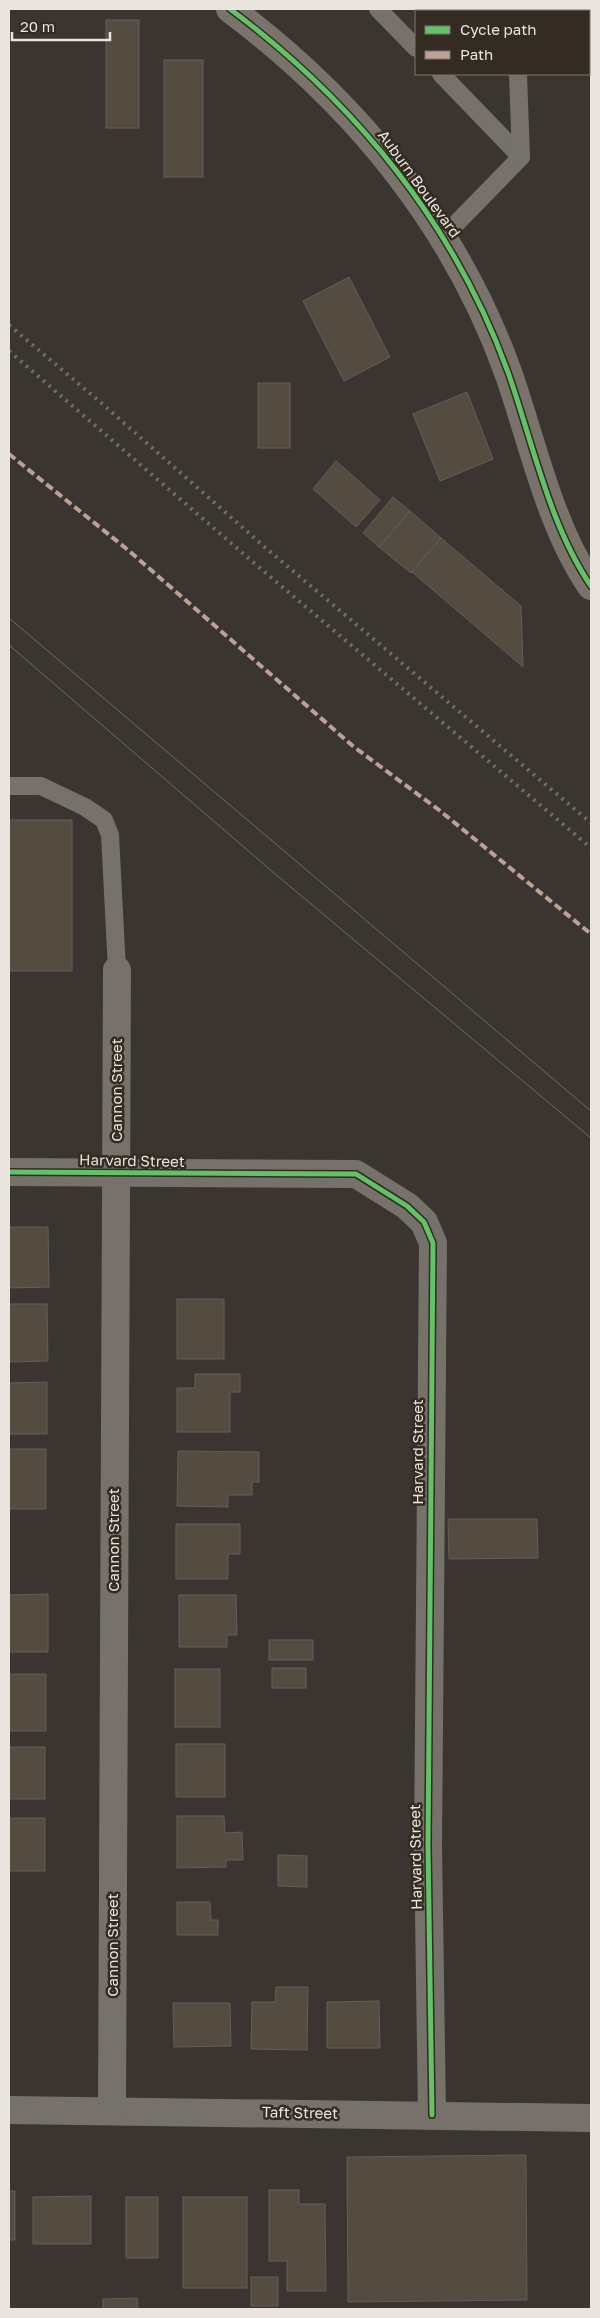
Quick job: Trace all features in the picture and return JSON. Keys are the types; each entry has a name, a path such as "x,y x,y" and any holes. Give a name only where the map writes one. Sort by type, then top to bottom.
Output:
{"street":[{"name":"Auburn Boulevard","path":"230,9 286,54 369,136 406,182 444,236 480,300 509,374 556,515 569,546 591,586"},
{"name":"Cannon Street","path":"112,2110 117,970"},
{"name":"Harvard Street","path":"9,1172 356,1174 407,1206 424,1222 433,1243 428,1846 432,2115"},
{"name":"Taft Street","path":"9,2110 591,2118"}],"lane":[{"path":"378,9 415,47"},
{"path":"442,75 521,157"},
{"path":"444,236 521,157 518,75"},
{"path":"9,786 41,786 85,807 104,820 110,835 117,970"}],"building":[{"path":"106,20 139,20 139,128 106,128"},
{"path":"164,60 203,60 203,177 164,177"},
{"path":"349,277 390,357 344,381 303,301"},
{"path":"258,383 290,383 290,448 258,448"},
{"path":"467,392 493,459 440,481 413,414"},
{"path":"336,461 380,500 356,527 313,489"},
{"path":"393,497 410,511 379,547 363,533"},
{"path":"410,511 441,538 411,573 379,547"},
{"path":"441,538 521,606 523,667 412,572"},
{"path":"9,820 72,820 72,971 9,971"},
{"path":"9,1227 48,1227 49,1287 9,1288"},
{"path":"177,1299 224,1299 224,1359 177,1359"},
{"path":"9,1304 47,1304 48,1361 9,1362"},
{"path":"195,1374 240,1374 240,1392 230,1392 230,1432 177,1432 177,1388 195,1388"},
{"path":"47,1382 47,1434 9,1434 9,1383"},
{"path":"9,1449 46,1449 46,1509 9,1509"},
{"path":"178,1451 259,1452 259,1482 252,1482 252,1495 228,1495 228,1507 177,1506"},
{"path":"448,1519 537,1519 538,1558 449,1559"},
{"path":"176,1524 240,1524 240,1554 228,1554 228,1579 176,1579"},
{"path":"48,1594 48,1652 9,1652 9,1595"},
{"path":"179,1595 236,1595 237,1635 227,1635 227,1647 179,1647"},
{"path":"269,1640 313,1640 313,1660 269,1660"},
{"path":"272,1668 306,1668 306,1688 272,1688"},
{"path":"175,1669 220,1669 220,1727 175,1727"},
{"path":"9,1674 46,1674 46,1731 9,1731"},
{"path":"176,1744 225,1744 225,1797 176,1797"},
{"path":"9,1747 45,1747 45,1799 9,1799"},
{"path":"177,1816 224,1816 225,1833 242,1832 243,1860 226,1860 226,1867 177,1868"},
{"path":"9,1818 45,1818 45,1871 9,1871"},
{"path":"278,1855 307,1856 307,1887 278,1886"},
{"path":"177,1902 210,1902 211,1920 218,1920 218,1935 177,1935"},
{"path":"276,1987 308,1987 307,2050 251,2049 252,2002 275,2002"},
{"path":"379,2001 380,2048 327,2048 327,2002"},
{"path":"173,2003 230,2003 231,2046 174,2047"},
{"path":"526,2155 527,2300 348,2302 347,2157"},
{"path":"269,2190 299,2190 299,2204 325,2204 326,2291 287,2291 287,2261 269,2261"},
{"path":"9,2191 15,2191 15,2240 9,2240"},
{"path":"91,2196 91,2244 33,2244 33,2197"},
{"path":"126,2197 158,2197 158,2258 126,2258"},
{"path":"183,2197 247,2197 247,2288 183,2288"},
{"path":"251,2277 278,2277 278,2306 251,2306"},
{"path":"137,2298 138,2309 103,2309 103,2299"}],"tram line":[{"path":"9,618 591,1111"},
{"path":"9,645 274,873 591,1138"}],"railway":[{"path":"9,325 99,401 267,549 591,823"},
{"path":"9,351 254,563 591,848"}],"marked path":[{"path":"9,454 128,550 354,747 439,810 591,934"}],"cycle path":[{"path":"230,9 276,46 319,85 360,127 397,171 431,219 461,268 487,320 509,375 553,511 577,563 591,586"},
{"path":"9,1172 356,1174 407,1206 424,1222 433,1243 428,1845 432,2115"}]}
